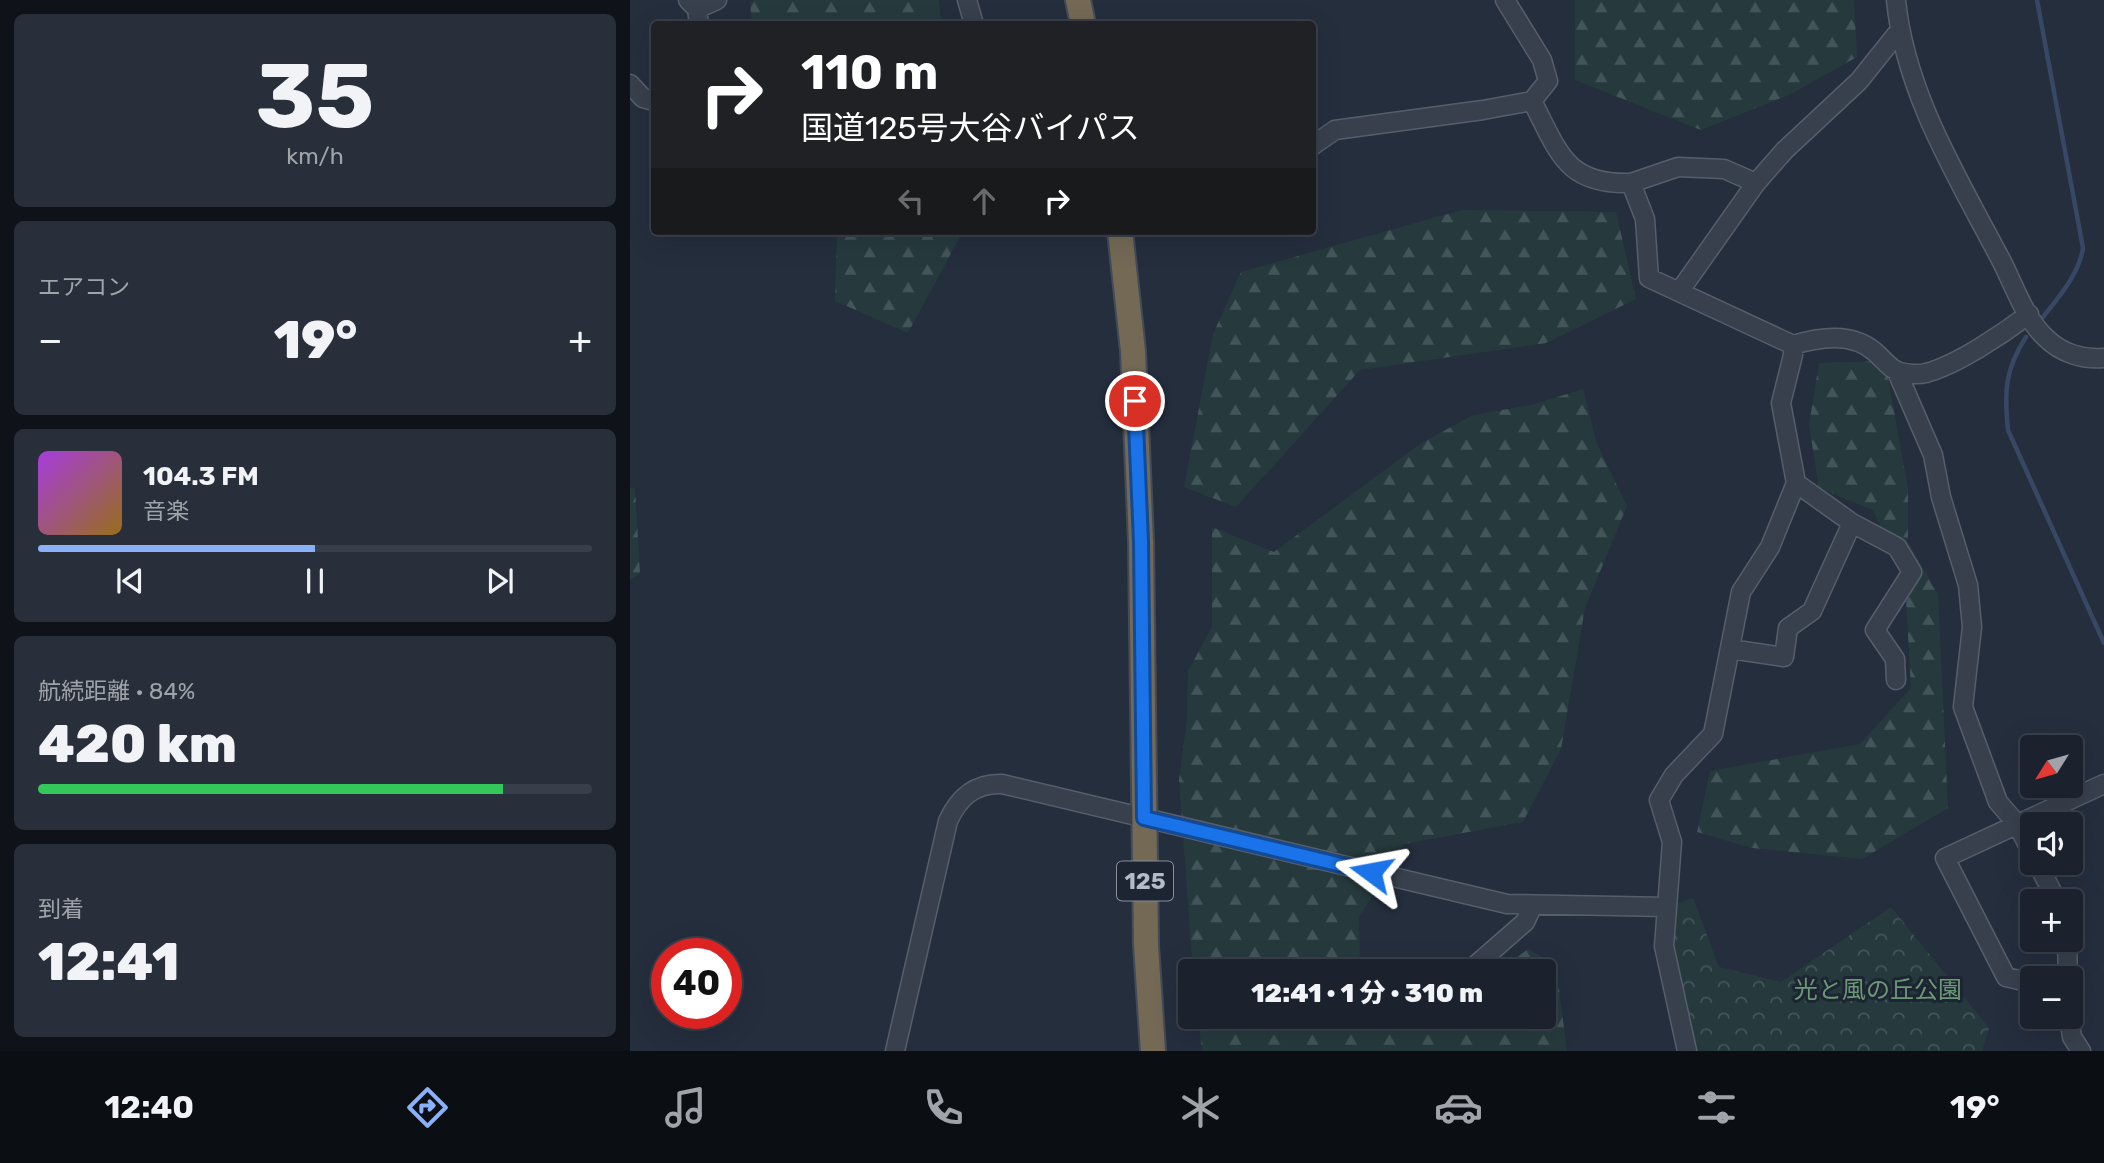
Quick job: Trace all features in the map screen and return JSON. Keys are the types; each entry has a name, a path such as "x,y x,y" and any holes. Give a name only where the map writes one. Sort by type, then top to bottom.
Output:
{"highway":[{"path":"1078,0 1082,21"},
{"name":"125","path":"1120,235 1133,351 1141,542 1146,945 1153,1051"}],"street":[{"path":"695,11 717,0"},
{"path":"967,0 973,21"},
{"path":"1316,143 1335,130 1532,101 1548,81 1542,60 1505,0"},
{"path":"1896,0 1899,31 1917,89 1966,193 2029,314 2042,335 2052,344 2074,356 2104,358"},
{"path":"1679,292 1756,183 1785,150 1859,81 1899,31"},
{"path":"630,84 643,99 651,100"},
{"path":"1532,101 1572,170 1606,184 1631,183 1678,167 1724,169 1756,183"},
{"path":"1631,183 1645,219 1649,278 1793,345 1812,339 1835,337 1868,346 1897,372 1933,455 1941,497 1968,585 1972,627 1963,707 1998,802 2020,830"},
{"path":"1897,372 1924,374 1945,366 2029,314"},
{"path":"1687,1051 1664,946 1672,842 1659,800 1674,775 1713,734 1741,592 1770,547 1796,483 1781,403 1794,355 1793,345"},
{"path":"1796,483 1852,523 1897,547 1912,572 1875,630 1895,659 1896,680"},
{"path":"1730,649 1784,657 1788,628 1812,611 1852,523"},
{"path":"895,1051 945,832 952,812 975,787 1002,784 1507,904 1667,907"},
{"path":"2020,980 2006,977 1945,858 2104,784"},
{"path":"1483,959 1525,922 1533,905"},
{"path":"2071,1029 2072,1037 2081,1051"}],"green space":[{"path":"754,0 939,0 941,21 752,21 750,3"},
{"path":"1575,0 1854,0 1857,57 1789,95 1701,130 1575,80"},
{"path":"1462,210 1616,212 1636,299 1546,343 1360,370 1236,507 1184,487 1213,334 1241,272"},
{"path":"837,235 961,235 908,333 835,301"},
{"path":"1885,361 1908,489 1908,542 1938,594 1948,808 1862,859 1752,848 1697,832 1710,771 1860,744 1911,688 1905,582 1873,510 1819,488 1809,425 1819,363"},
{"path":"1583,389 1597,444 1627,506 1585,608 1561,749 1523,822 1404,844 1359,917 1360,959 1192,959 1179,780 1187,719 1188,671 1212,627 1212,527 1274,552 1420,444 1473,415 1532,405"},
{"path":"630,487 635,489 640,573 630,580"},
{"name":"光と風の丘公園","path":"1693,898 1719,967 1781,982 1891,907 1989,1028 1982,1051 1687,1051 1667,907"},
{"path":"1528,949 1546,959 1514,959"},
{"path":"1556,965 1567,1051 1202,1051 1199,1029 1556,1029"}],"waterway":[{"path":"2037,0 2083,248 2073,276 2043,317"},
{"path":"2026,337 2010,370 2006,404 2008,430 2104,643"}],"route":[{"path":"1135,401 1141,542 1144,818 1371,872"}]}
